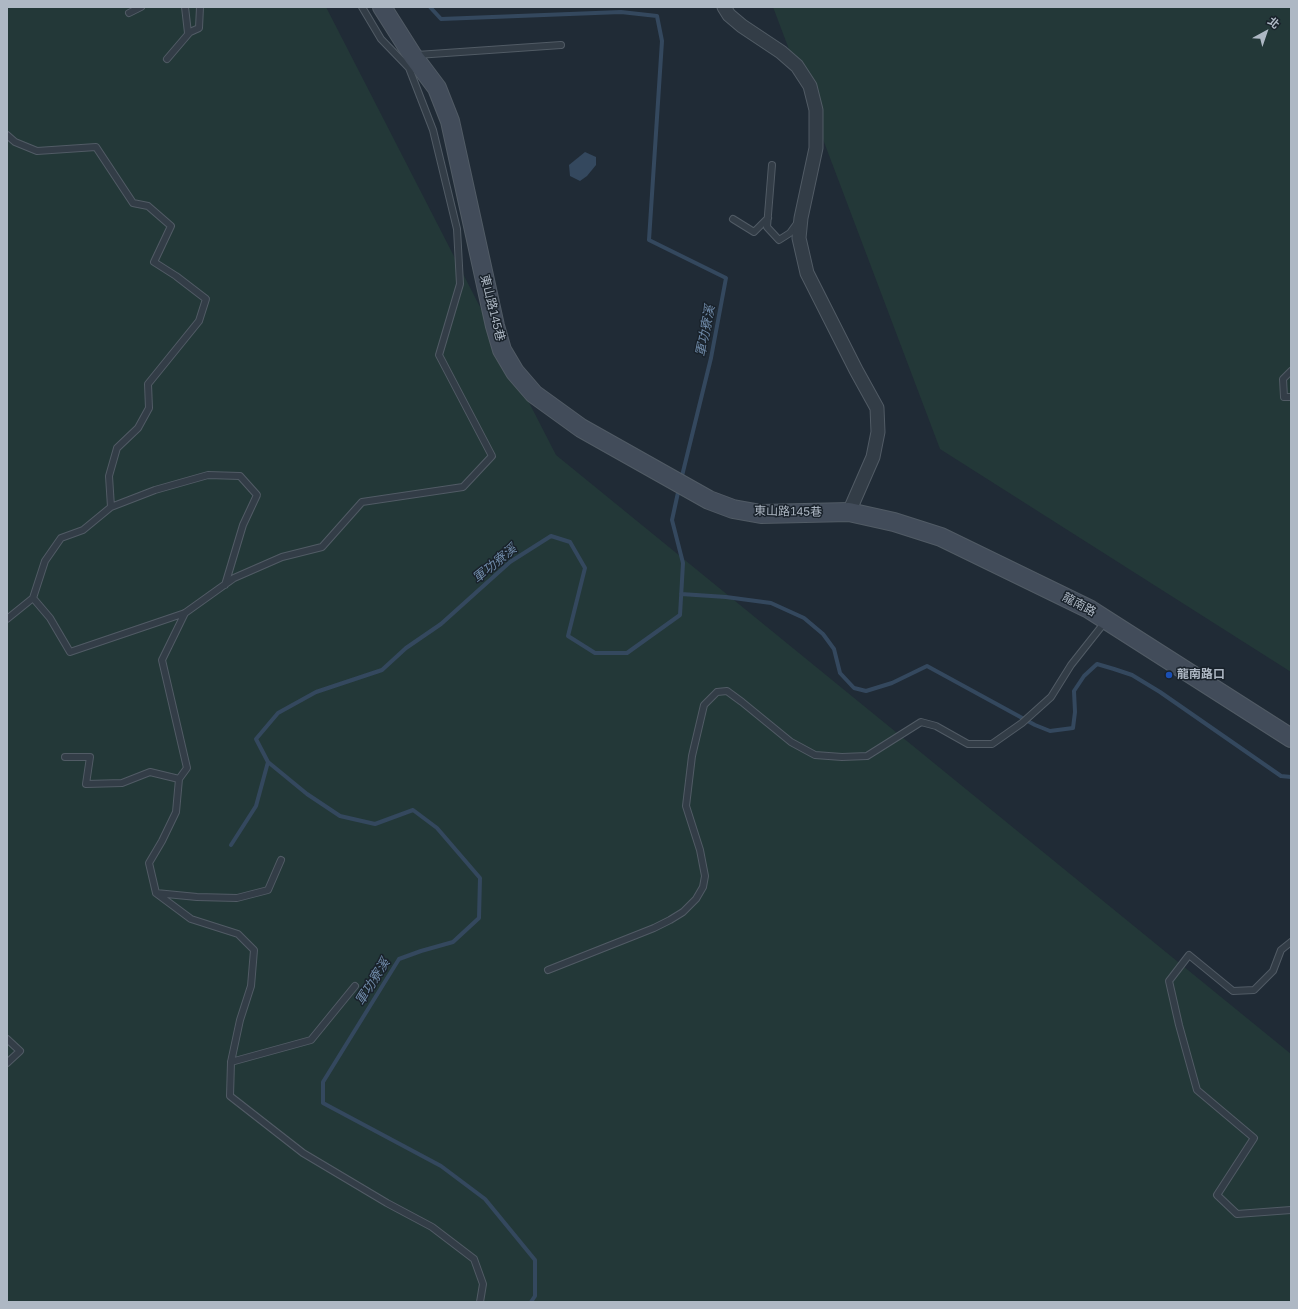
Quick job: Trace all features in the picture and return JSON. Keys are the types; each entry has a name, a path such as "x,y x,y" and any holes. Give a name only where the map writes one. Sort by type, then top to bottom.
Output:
{"street":[{"name":"東山路145巷","path":"382,7 413,56 437,88 450,120 495,326 502,350 515,372 534,394 581,428 709,500 733,509 761,514 849,512"},
{"path":"724,7 729,15 742,26 781,52 797,66 810,86 816,110 816,148 801,218 799,238 808,273 856,370 877,408 878,432 873,457 849,512"},
{"name":"龍南路","path":"849,512 894,522 940,537 1089,609 1291,738"}],"lane":[{"path":"128,13 141,7"},
{"path":"185,7 188,33 190,32"},
{"path":"167,59 190,32 199,28 200,7"},
{"path":"33,598 50,618 70,652 186,613 234,578 282,557 322,547 362,502 464,487 492,456 439,355 460,284 457,229 432,130 409,68 381,39 362,7"},
{"path":"413,56 561,45"},
{"path":"7,135 15,142 37,151 96,147 133,203 148,206 171,226 154,262 176,276 206,299 199,321 148,384 148,408 138,428 117,448 109,476 111,507"},
{"path":"772,165 767,227 779,240 790,233 801,218"},
{"path":"733,220 754,232 768,218"},
{"path":"1291,371 1283,379 1284,397 1291,397"},
{"path":"7,619 33,598 45,561 61,538 83,530 111,507 155,490 208,475 240,476 257,495 243,525 225,585"},
{"path":"186,613 162,660 187,768 179,779 176,812 149,863 156,893 191,919 238,934 254,950 251,986 240,1020 231,1062 230,1096 303,1153 387,1204 432,1227 474,1259 484,1284 480,1302"},
{"path":"548,970 654,928 670,920 683,912 696,899 704,887 705,876 700,850 686,806 692,756 704,705 717,692 727,691 791,742 815,755 842,757 867,756 921,722 936,726 968,744 992,744 1022,723 1051,697 1071,665 1107,620"},
{"path":"65,757 90,757 86,784 122,783 150,772 179,779"},
{"path":"156,893 197,897 237,898 268,890 281,860"},
{"path":"1291,942 1281,950 1273,971 1254,990 1233,991 1189,955 1169,981 1179,1025 1197,1090 1254,1138 1218,1195 1237,1214 1291,1210"},
{"path":"231,1062 311,1040 356,986"},
{"path":"7,1039 20,1052 7,1063"}],"green space":[{"path":"7,7 326,7 556,455 1291,1054 1291,1302 7,1302"},
{"path":"773,7 1291,7 1291,672 940,449"}],"water":[{"path":"585,152 596,157 596,165 587,176 580,181 570,176 569,165"}],"waterway":[{"name":"軍功寮溪","path":"430,7 441,19 621,12 657,16 662,41 649,240 726,278 711,358 681,480"},
{"name":"軍功寮溪","path":"531,1302 535,1296 535,1260 485,1199 441,1166 323,1103 323,1082 399,959 453,942 479,918 480,878 437,828 413,810 375,824 340,816 307,794 268,762 256,739 278,713 316,692 382,670 406,648 441,624 510,562 551,536 570,542 585,568 568,636 595,653 627,653 680,615 683,563 672,520 679,488"},
{"path":"681,594 726,597 771,603 804,618 823,634 834,649 840,673 854,688 866,691 892,683 927,666 1035,725 1050,731 1073,728 1075,712 1074,691 1084,676 1097,664 1114,669 1132,675 1160,692 1281,776 1291,777"},
{"path":"231,845 256,806 268,762"}],"place":[{"name":"龍南路口","path":"1169,675"}]}
